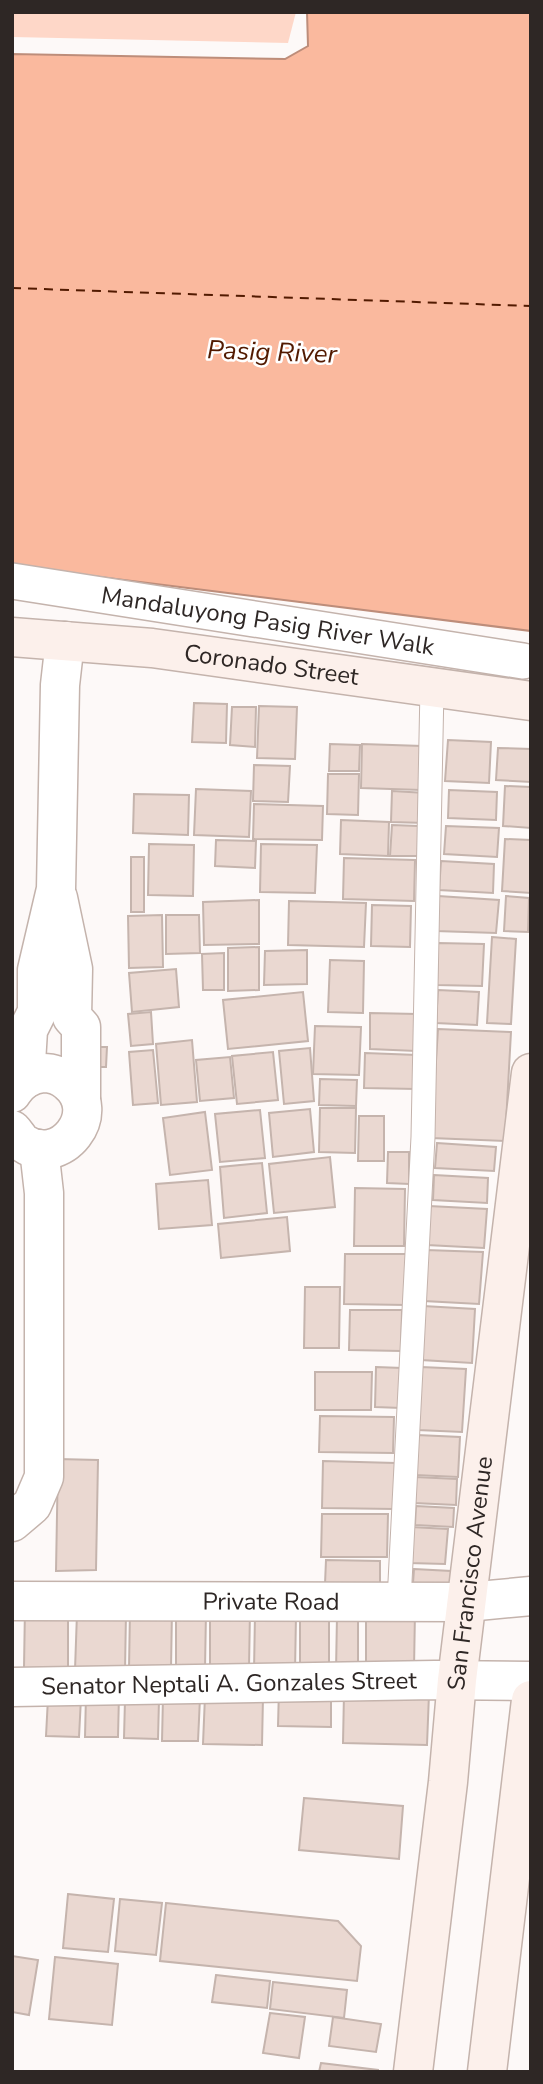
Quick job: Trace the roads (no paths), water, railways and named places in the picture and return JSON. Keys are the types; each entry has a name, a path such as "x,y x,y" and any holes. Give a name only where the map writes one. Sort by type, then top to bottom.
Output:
{"main road":[{"name":"Coronado Street","path":"12,637 152,648 531,701"},
{"name":"San Francisco Avenue","path":"412,2072 531,1073"},
{"path":"487,2072 531,1700"}],"street":[{"name":"Mandaluyong Pasig River Walk","path":"12,581 523,660"},
{"path":"19,1086 28,1030 37,1012 37,970 56,889 60,685 65,641"},
{"path":"26,1140 56,1147 70,1139 79,1127 83,1113 81,1027 72,1017 73,969 56,889"},
{"path":"19,1086 37,1074 50,1073 62,1077 74,1087 81,1099"},
{"path":"12,1522 32,1504 44,1477 44,1193 26,1140"},
{"name":"Private Road","path":"12,1601 467,1602 531,1596"},
{"name":"Senator Neptali A. Gonzales Street","path":"12,1686 531,1681"}],"lane":[{"path":"399,1601 423,1137 432,688"}],"water":[{"name":"Pasig River","path":"307,12 531,12 531,631 12,566 12,54 285,59 308,46"}]}
